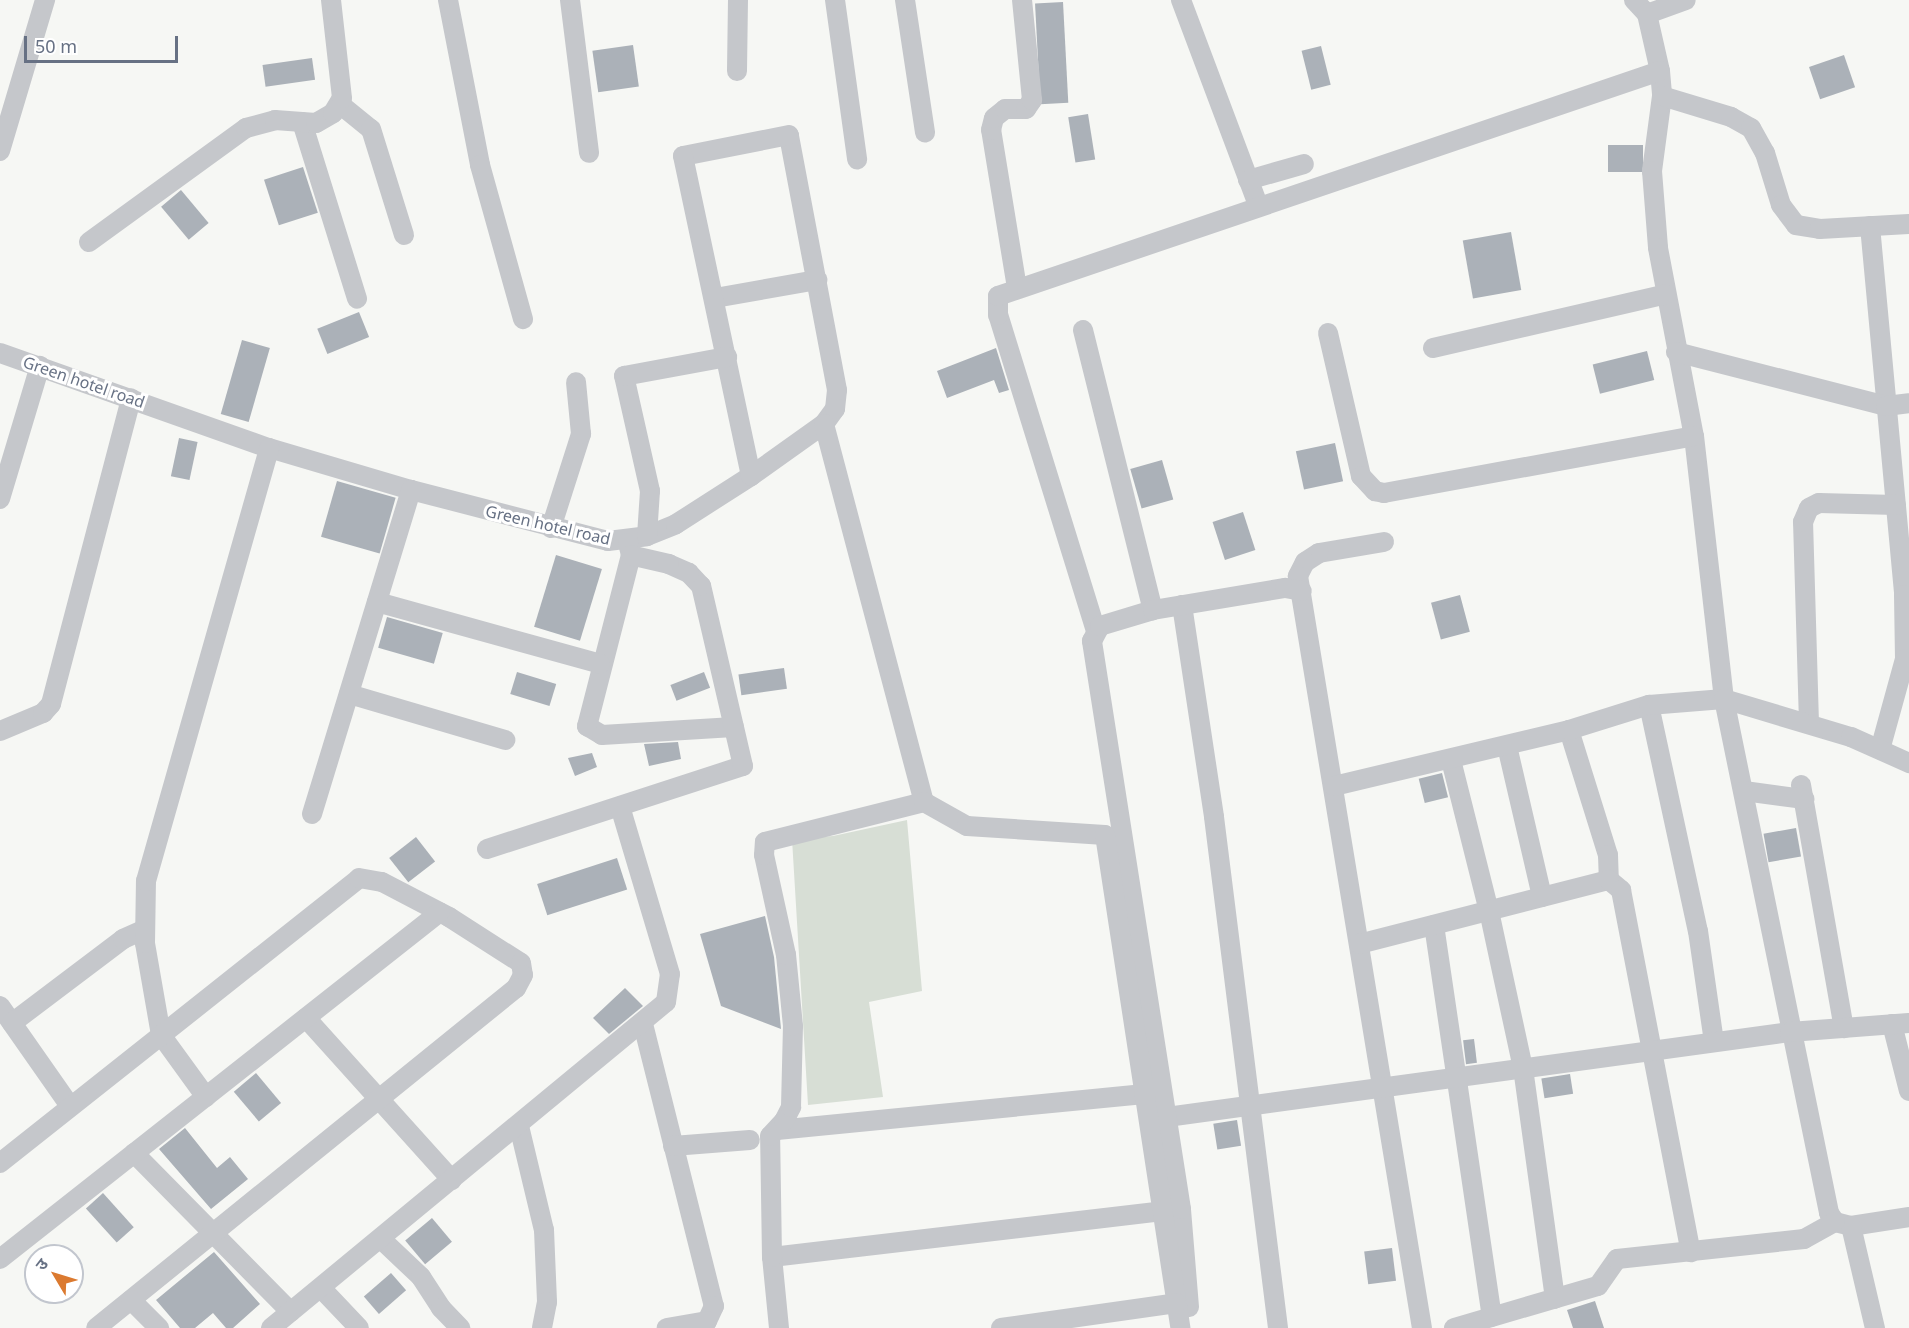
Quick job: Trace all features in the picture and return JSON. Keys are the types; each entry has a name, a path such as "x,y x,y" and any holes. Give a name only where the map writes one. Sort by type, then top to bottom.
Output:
{"street":[{"path":"0,151 45,0"},
{"path":"331,0 341,105 371,129 404,235"},
{"path":"448,0 480,165 523,319"},
{"path":"570,0 588,153"},
{"path":"737,71 738,0"},
{"path":"835,0 857,159"},
{"path":"905,0 925,134"},
{"path":"1017,288 991,130 994,118 1005,109 1026,109 1032,100 1022,0"},
{"path":"1182,0 1258,205"},
{"path":"1686,0 1641,7 1660,71 1662,96 1652,171 1666,294 1694,436 1724,699 1744,790 1790,1032 1829,1214 1843,1224 1875,1328"},
{"path":"1191,1328 1181,1209 1096,682 1092,648 1096,631 998,315 998,296 1017,288 1055,279 1258,205 1660,71"},
{"path":"1662,96 1731,117 1751,128 1765,153 1781,206 1796,225 1820,229 1909,224"},
{"path":"89,242 246,128 275,120 302,122 326,120 341,105"},
{"path":"302,122 357,299"},
{"name":"Green hotel road","path":"0,353 269,448 411,490 629,547 647,536 676,524 751,476 824,424 836,409 837,390 789,135 682,156 715,298"},
{"path":"1248,180 1304,164"},
{"path":"1870,226 1896,505 1907,659 1880,750"},
{"path":"751,476 715,298 817,280"},
{"path":"1433,348 1666,294"},
{"path":"1083,330 1153,610"},
{"path":"1328,333 1361,477 1375,491 1384,493 1694,436"},
{"path":"1676,352 1886,406 1909,403"},
{"path":"647,536 650,491 624,376 727,357"},
{"path":"0,499 40,366"},
{"path":"551,528 581,434 576,382"},
{"path":"0,731 43,713 51,704 131,398"},
{"path":"824,424 924,802"},
{"path":"206,1097 161,1035 145,928 146,881 269,448"},
{"path":"312,814 411,490"},
{"path":"1809,723 1803,522 1809,508 1820,503 1896,505"},
{"path":"1384,542 1311,557 1300,568 1422,1328"},
{"path":"487,849 743,766 734,727 701,586 689,573 629,547 587,718 591,732 615,735 734,727"},
{"path":"1096,631 1107,622 1153,610 1285,588 1302,591"},
{"path":"377,602 600,664"},
{"path":"1182,605 1251,1105 1278,1328"},
{"path":"349,694 505,740"},
{"path":"1334,786 1507,746 1569,730 1649,705 1724,699 1809,723 1909,763"},
{"path":"1649,705 1698,931 1714,1042"},
{"path":"1569,730 1608,855 1609,880 1621,890 1625,904 1651,1051 1691,1252"},
{"path":"1507,746 1542,897"},
{"path":"1451,760 1489,911 1523,1068 1556,1299"},
{"path":"1744,790 1803,792 1844,1028"},
{"path":"779,1328 772,1257 770,1136 777,1130 790,1107 794,1087 793,1026 786,955 764,855 765,842 924,802 967,826 1106,835 1180,1328"},
{"path":"271,1328 643,1024 666,1002 670,974 620,806"},
{"path":"0,1163 359,878 382,882 440,912 518,959 524,975 516,988 96,1328"},
{"path":"1359,944 1609,880"},
{"path":"0,1259 440,912"},
{"path":"1434,925 1454,1078 1492,1317"},
{"path":"12,1023 123,939 145,928"},
{"path":"0,1006 70,1107"},
{"path":"306,1018 453,1180"},
{"path":"1167,1117 1790,1032 1900,1023 1909,1091"},
{"path":"643,1024 714,1306 707,1321 674,1328"},
{"path":"777,1130 1144,1094"},
{"path":"519,1126 544,1230 547,1302 543,1328"},
{"path":"673,1146 750,1140"},
{"path":"134,1153 291,1312"},
{"path":"772,1257 1162,1211"},
{"path":"1454,1328 1598,1286 1617,1259 1804,1239 1843,1224 1909,1217"},
{"path":"381,1239 421,1277 441,1308 460,1328"},
{"path":"321,1288 359,1328"},
{"path":"131,1300 159,1328"},
{"path":"1001,1328 1176,1303"}],"shaded area":[{"path":"907,820 922,991 869,1002 883,1097 808,1105 792,839 833,836"}],"building":[{"path":"1063,2 1068,103 1040,104 1035,3"},
{"path":"633,45 639,87 598,92 592,51"},
{"path":"1321,46 1331,85 1311,90 1302,51"},
{"path":"1844,55 1855,87 1820,99 1809,67"},
{"path":"312,58 315,80 266,87 262,65"},
{"path":"1088,114 1095,159 1075,163 1068,117"},
{"path":"1608,145 1643,145 1643,172 1608,172"},
{"path":"303,167 318,213 279,225 264,180"},
{"path":"181,190 209,223 189,240 161,207"},
{"path":"1511,232 1521,290 1473,299 1463,241"},
{"path":"359,312 369,337 327,354 317,329"},
{"path":"242,340 270,348 249,422 221,414"},
{"path":"996,348 1009,390 999,393 994,380 947,398 937,371"},
{"path":"1647,351 1654,380 1600,394 1593,365"},
{"path":"179,438 198,442 189,480 171,476"},
{"path":"1335,443 1343,481 1304,489 1296,451"},
{"path":"1162,460 1173,499 1142,509 1130,469"},
{"path":"337,481 396,498 380,554 321,537"},
{"path":"1243,512 1255,550 1225,560 1213,522"},
{"path":"556,555 602,569 580,641 534,627"},
{"path":"1460,595 1470,632 1441,639 1431,603"},
{"path":"387,617 443,633 434,664 378,648"},
{"path":"784,668 787,689 741,695 738,674"},
{"path":"517,672 556,684 549,706 510,694"},
{"path":"704,672 710,688 676,701 670,685"},
{"path":"678,742 681,759 649,766 644,744"},
{"path":"592,753 597,767 575,776 568,758"},
{"path":"1442,773 1448,797 1425,803 1419,779"},
{"path":"1796,828 1801,857 1769,862 1764,834"},
{"path":"416,837 435,861 408,882 389,858"},
{"path":"617,858 627,889 547,915 537,884"},
{"path":"765,916 774,957 781,1029 721,1006 700,934"},
{"path":"625,988 643,1006 609,1034 593,1018"},
{"path":"1474,1039 1477,1063 1466,1064 1463,1040"},
{"path":"256,1073 281,1103 259,1122 234,1092"},
{"path":"1570,1074 1573,1094 1544,1098 1541,1079"},
{"path":"1237,1120 1241,1146 1217,1149 1213,1124"},
{"path":"185,1128 217,1168 230,1157 248,1179 211,1209 159,1149"},
{"path":"103,1193 134,1227 117,1243 86,1208"},
{"path":"432,1218 452,1242 425,1264 405,1240"},
{"path":"1392,1248 1396,1281 1368,1284 1364,1251"},
{"path":"214,1252 260,1304 233,1328 226,1328 213,1313 195,1328 180,1328 156,1300"},
{"path":"391,1273 406,1290 379,1314 364,1297"},
{"path":"1595,1301 1604,1328 1573,1328 1567,1310"}]}
